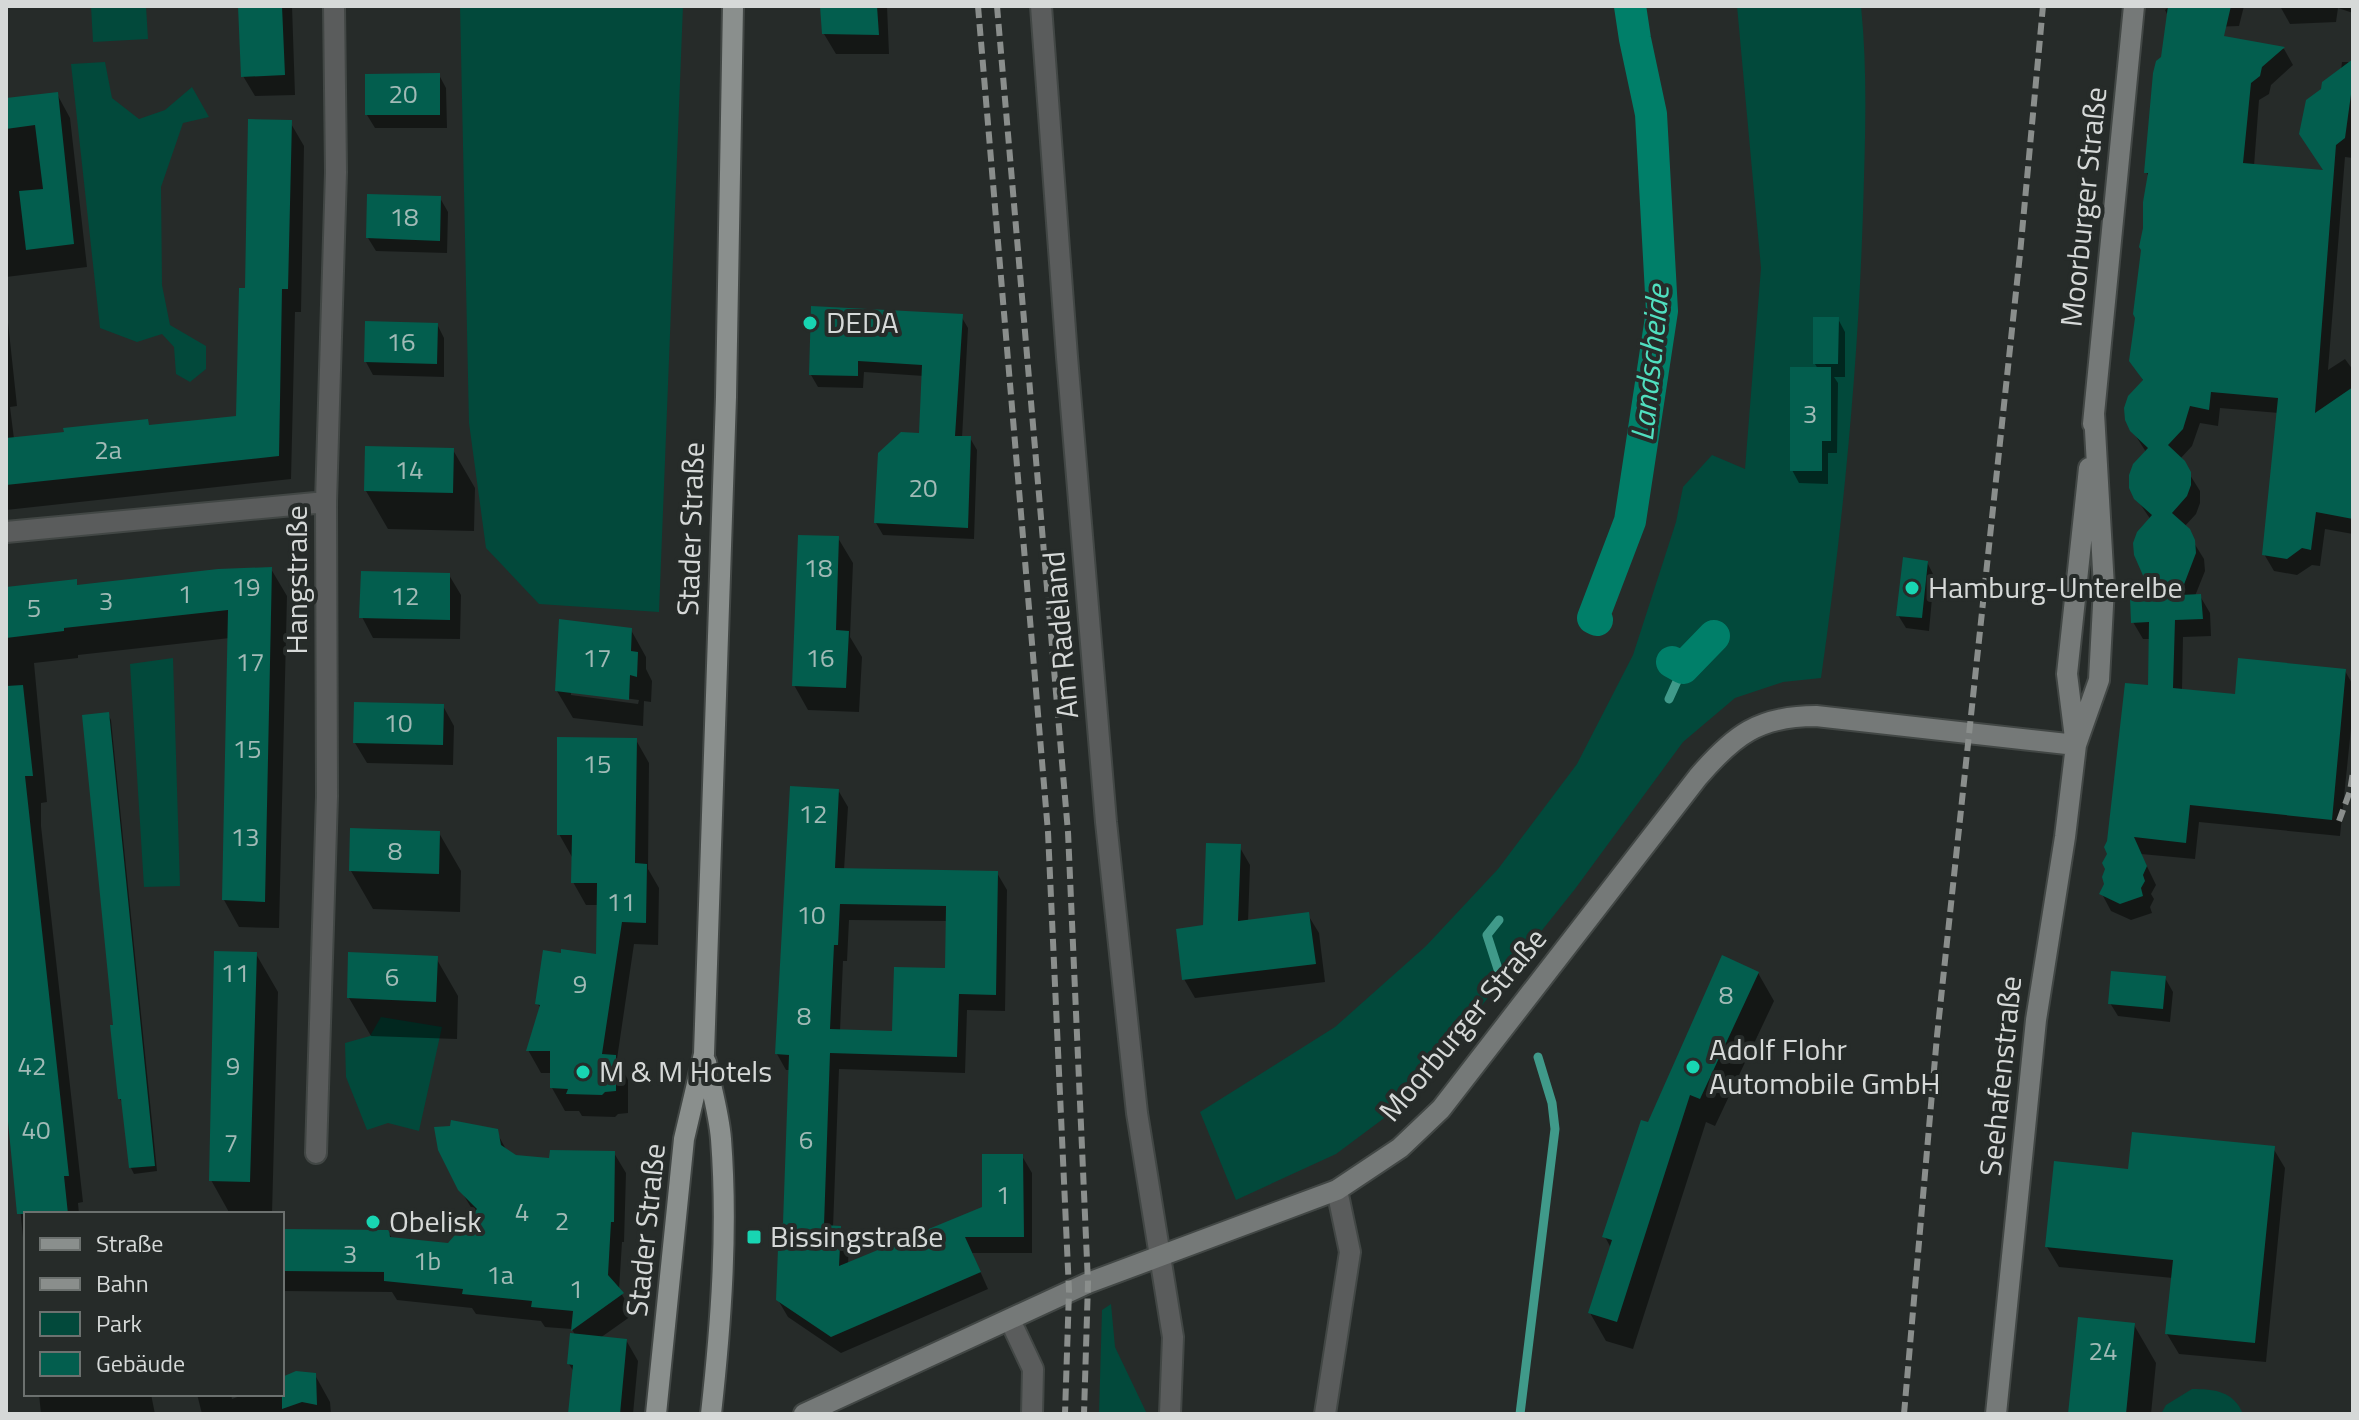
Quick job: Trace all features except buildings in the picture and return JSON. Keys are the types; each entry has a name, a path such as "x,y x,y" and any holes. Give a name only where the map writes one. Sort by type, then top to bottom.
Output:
{"main road":[{"name":"Stader Straße","path":"656,1414 684,1139 704,1054 726,397 733,6"},
{"name":"Moorburger Straße","path":"2076,745 2067,674 2134,6"},
{"name":"Moorburger Straße","path":"2076,745 2099,680 2103,627 2103,554 2094,413"},
{"name":"Moorburger Straße","path":"804,1414 1088,1283 1337,1190 1400,1148 1441,1109 1682,797 1721,751 1742,734 1776,719 1816,716 2076,745"},
{"name":"Seehafenstraße","path":"1996,1414 2036,1020 2076,745"},
{"name":"Stader Straße","path":"704,1054 721,1137 719,1338 711,1414"}],"street":[{"name":"Hangstraße","path":"316,1153 327,796 326,502 336,172 334,6"},
{"name":"Am Radeland","path":"1041,6 1106,822 1137,1113 1173,1337 1170,1414"},
{"path":"6,532 326,502"},
{"path":"1325,1414 1350,1252 1337,1190"},
{"path":"1010,1320 1033,1369 1032,1414"}],"green space":[{"path":"91,6 146,6 148,39 93,42"},
{"path":"460,6 683,6 659,612 539,604 486,548 469,423"},
{"path":"1737,6 1861,6 1865,109 1857,329 1843,504 1821,678 1783,682 1735,698 1683,742 1575,889 1403,1104 1336,1154 1236,1200 1200,1112 1335,1027 1426,946 1498,869 1577,764 1633,655 1676,522 1683,487 1712,455 1745,469 1761,268"},
{"path":"105,62 112,98 139,119 165,110 192,87 209,117 183,123 161,187 162,285 170,325 206,346 206,369 190,382 176,374 174,347 162,334 137,342 100,328 71,64"},
{"path":"173,658 180,886 144,887 130,664"},
{"path":"381,1017 442,1027 419,1131 388,1123 367,1130 346,1077 345,1043 370,1036"},
{"path":"1111,1304 1115,1347 1147,1414 1099,1414 1102,1310"},
{"path":"2192,1389 2229,1396 2243,1414 2161,1414 2166,1405"}],"waterway":[{"name":"Landscheide","path":"1597,620 1593,618 1630,521 1662,311 1651,114 1630,6"},
{"name":"Landscheide","path":"1672,662 1683,668 1714,636"},
{"path":"1669,699 1683,668"},
{"path":"1498,969 1487,935 1499,920"},
{"path":"1520,1414 1555,1129 1552,1103 1538,1057"}],"railway":[{"path":"978,6 1048,832 1069,1291 1065,1414"},
{"path":"997,6 1068,832 1088,1283 1084,1414"},
{"path":"1904,1414 1937,1036 2020,254 2043,6"},
{"path":"2339,821 2353,772"}],"place":[{"name":"DEDA","path":"810,323"},
{"name":"Hamburg-Unterelbe","path":"1912,588"},
{"name":"Adolf Flohr Automobile GmbH","path":"1693,1067"},
{"name":"M & M Hotels","path":"583,1072"},
{"name":"Obelisk","path":"373,1222"},
{"name":"Bissingstraße","path":"754,1237"}]}
